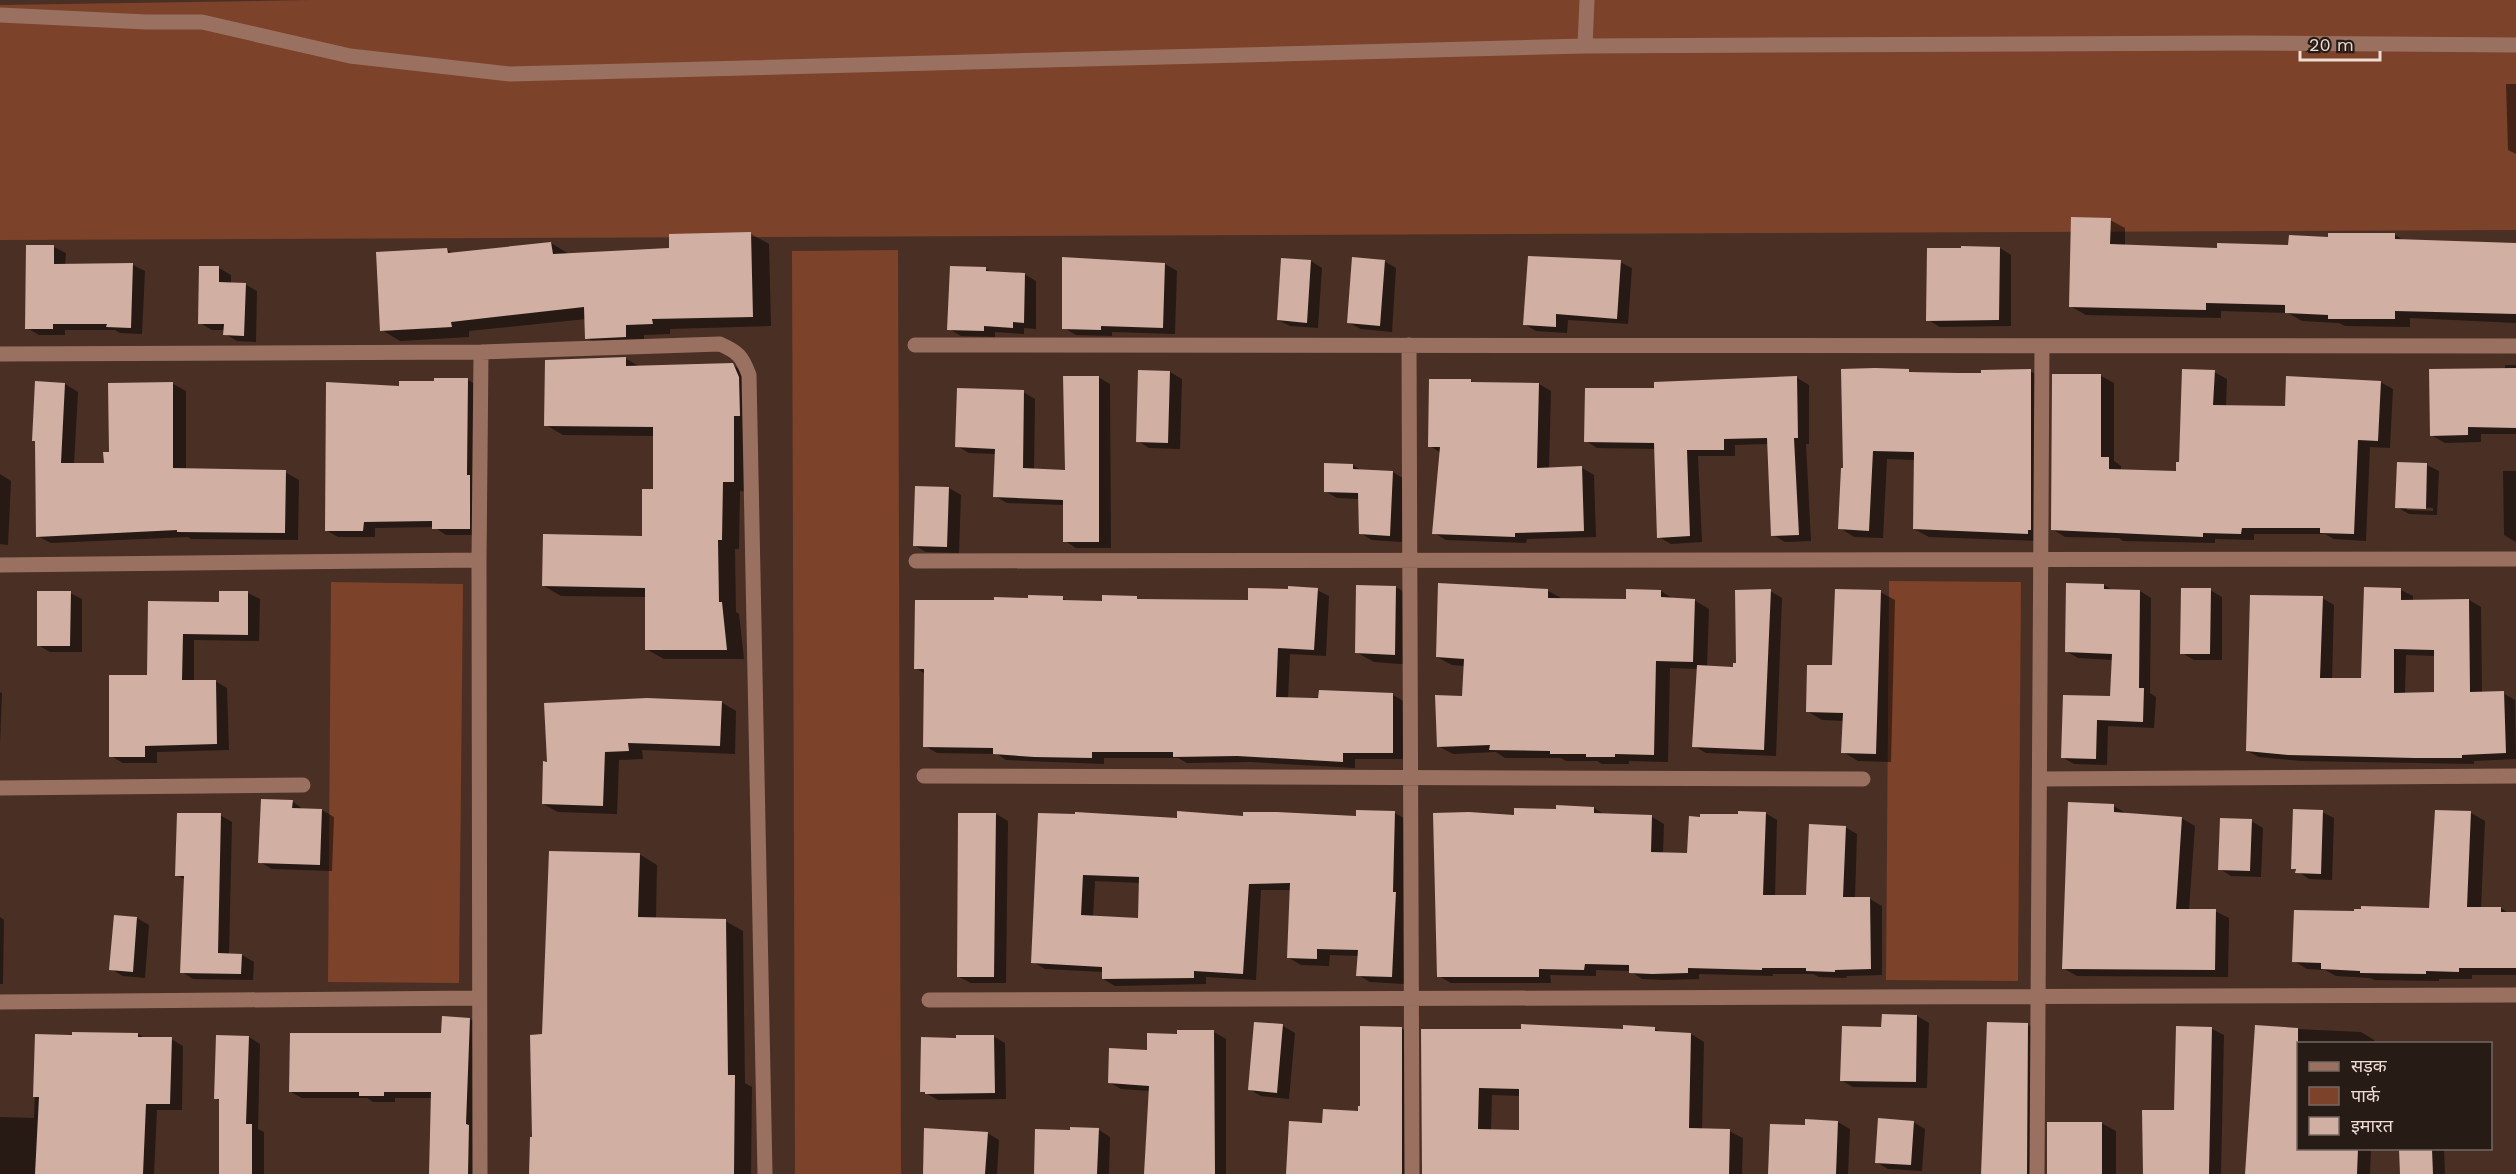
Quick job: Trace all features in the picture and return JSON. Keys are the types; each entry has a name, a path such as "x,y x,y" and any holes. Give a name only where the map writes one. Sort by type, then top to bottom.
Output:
{"street":[{"path":"1585,46 1587,0"},
{"path":"0,15 146,22 202,22 350,56 510,74 1585,46 2516,45"},
{"path":"0,354 482,352 720,344 734,350 744,359 749,375 765,1174"},
{"path":"915,345 2516,346"},
{"path":"1409,345 1412,1174"},
{"path":"2037,1174 2042,346"},
{"path":"480,1174 479,560 482,352"},
{"path":"916,561 2516,559"},
{"path":"0,565 479,560"},
{"path":"924,776 1863,779"},
{"path":"2040,779 2516,776"},
{"path":"0,788 303,785"},
{"path":"928,1000 2516,995"},
{"path":"0,1002 479,998"}],"green space":[{"path":"311,0 2516,0 2516,230 0,240 0,5"},
{"path":"898,250 901,1174 795,1174 792,251"},
{"path":"1889,581 2021,582 2018,981 1886,980"},
{"path":"331,582 463,584 459,983 328,982"}],"building":[{"path":"2071,217 2111,218 2110,244 2217,248 2217,243 2288,245 2289,235 2328,237 2328,233 2395,233 2395,239 2516,243 2516,314 2395,311 2395,319 2328,319 2328,315 2285,313 2285,305 2206,303 2206,310 2069,307"},
{"path":"751,232 753,317 652,319 653,324 626,325 626,337 585,339 584,307 451,322 452,327 380,331 376,252 447,248 448,253 551,242 553,254 669,248 669,234"},
{"path":"26,245 54,245 54,264 133,263 131,328 106,327 107,324 53,324 53,329 25,329"},
{"path":"1961,246 2000,247 1999,320 1926,321 1927,248 1961,248"},
{"path":"1528,256 1621,260 1617,319 1556,314 1556,327 1523,325"},
{"path":"1062,257 1165,263 1163,328 1101,326 1101,330 1062,329"},
{"path":"1352,257 1385,260 1380,326 1347,323"},
{"path":"1281,258 1311,260 1307,323 1277,320"},
{"path":"199,266 219,266 219,282 246,283 244,336 223,335 224,324 198,324"},
{"path":"950,266 986,267 986,271 1025,273 1024,323 1013,322 1013,328 984,326 984,331 947,330"},
{"path":"626,357 626,366 733,363 739,377 740,416 734,416 734,482 723,482 722,540 718,540 719,602 722,602 727,650 645,650 645,588 542,586 543,534 642,536 642,489 653,489 653,427 544,426 545,360"},
{"path":"2516,368 2516,428 2468,427 2468,435 2430,436 2429,369"},
{"path":"1841,369 1909,369 1909,372 1958,373 2031,369 2031,530 2028,530 2028,534 1913,529 1914,452 1873,451 1869,531 1838,529 1841,468 1843,468"},
{"path":"2182,369 2215,370 2213,405 2285,406 2286,376 2381,381 2378,441 2358,440 2354,534 2320,533 2320,528 2242,528 2241,534 2203,533 2203,537 2051,530 2052,374 2101,374 2101,457 2109,457 2109,469 2176,471 2176,462 2179,462"},
{"path":"1138,370 1170,371 1168,443 1136,442"},
{"path":"1063,376 1099,376 1099,542 1063,542 1063,500 993,497 995,449 955,447 957,388 1024,390 1023,468 1065,470"},
{"path":"1797,376 1798,438 1794,438 1799,535 1771,536 1767,438 1724,439 1724,450 1687,450 1690,536 1657,538 1654,443 1584,442 1585,388 1654,388 1654,382"},
{"path":"434,378 468,378 467,475 470,475 470,529 432,529 432,521 364,522 363,531 325,531 326,382 399,386 399,381 434,381"},
{"path":"1429,379 1539,383 1537,468 1582,466 1584,531 1515,533 1515,537 1432,534 1440,447 1428,447"},
{"path":"35,381 65,383 61,463 104,463 103,452 109,452 108,383 173,382 173,468 286,470 285,533 177,532 177,530 36,537 35,441 32,441"},
{"path":"2397,462 2427,463 2426,509 2395,508"},
{"path":"1324,463 1353,464 1353,469 1393,471 1390,536 1359,534 1358,493 1324,492"},
{"path":"915,486 949,487 947,547 913,546"},
{"path":"1438,583 1548,589 1548,598 1626,599 1626,589 1661,590 1661,597 1695,599 1693,662 1656,661 1654,755 1615,754 1615,757 1586,757 1586,754 1550,754 1550,751 1489,750 1490,745 1437,747 1435,695 1462,696 1464,659 1436,657"},
{"path":"2066,583 2104,584 2104,589 2140,590 2139,688 2144,688 2143,722 2097,720 2096,759 2061,758 2063,695 2110,696 2112,654 2065,652"},
{"path":"1356,585 1396,586 1395,655 1355,653"},
{"path":"1288,586 1318,588 1314,650 1278,648 1276,697 1318,698 1319,690 1393,693 1393,753 1343,753 1343,762 1237,756 1173,757 1173,752 1092,752 1092,758 1034,757 993,754 993,748 923,747 924,669 914,669 915,600 994,600 994,597 1028,598 1028,595 1063,596 1063,600 1102,601 1102,595 1137,596 1137,599 1248,600 1248,588 1288,589"},
{"path":"2364,587 2401,588 2401,600 2469,599 2470,692 2504,691 2506,753 2462,755 2462,758 2414,758 2288,755 2246,751 2250,595 2323,596 2320,678 2361,678","holes":["2394,649 2434,650 2434,692 2394,693"]},
{"path":"2181,588 2211,588 2210,654 2180,654"},
{"path":"1771,589 1764,750 1692,747 1697,665 1733,667 1733,663 1736,663 1735,590"},
{"path":"1835,589 1881,590 1876,754 1841,753 1843,713 1806,712 1807,665 1832,665"},
{"path":"37,591 71,591 70,646 37,646"},
{"path":"219,591 248,591 248,635 183,634 182,680 216,680 217,744 145,746 145,757 109,757 109,675 147,675 148,601 219,602"},
{"path":"647,698 722,701 720,746 628,743 629,751 605,752 603,806 542,804 543,761 547,762 544,703"},
{"path":"261,799 293,800 292,808 322,809 320,865 258,863"},
{"path":"2068,802 2114,804 2114,812 2182,817 2176,909 2216,909 2215,970 2062,969"},
{"path":"1556,805 1594,807 1594,813 1652,815 1651,852 1687,853 1689,816 1738,814 1738,811 1766,812 1763,895 1806,895 1809,824 1846,826 1843,897 1870,897 1871,969 1835,970 1835,972 1806,971 1806,968 1762,968 1762,970 1688,968 1688,973 1652,974 1629,973 1629,965 1585,964 1584,970 1539,969 1539,977 1437,977 1433,813 1469,812 1514,815 1514,808 1556,809"},
{"path":"2293,809 2323,810 2321,874 2295,873 2296,869 2291,869"},
{"path":"1356,810 1395,811 1393,892 1396,892 1392,977 1356,976 1358,950 1317,949 1317,959 1287,958 1290,883 1249,884 1243,974 1194,971 1194,978 1102,979 1102,967 1031,963 1038,813 1075,814 1075,812 1177,818 1177,811 1243,816 1243,812 1277,812 1356,816","holes":["1083,875 1139,877 1138,918 1081,915"]},
{"path":"2435,810 2471,811 2467,907 2501,907 2501,912 2516,912 2516,968 2459,968 2459,972 2426,971 2426,974 2360,973 2360,971 2321,969 2321,963 2292,962 2294,910 2354,911 2354,909 2361,909 2361,906 2429,908"},
{"path":"177,813 221,813 218,953 242,954 241,974 180,973 184,876 175,876"},
{"path":"958,813 996,813 994,977 957,977"},
{"path":"2220,818 2252,819 2250,871 2218,870"},
{"path":"549,851 640,853 638,917 726,919 728,1075 735,1075 734,1174 529,1174 530,1137 532,1137 530,1035 542,1034"},
{"path":"114,915 137,917 133,972 109,970"},
{"path":"1882,1014 1917,1015 1916,1082 1840,1081 1842,1026 1881,1027"},
{"path":"442,1016 470,1018 466,1124 469,1125 468,1174 429,1174 431,1092 384,1092 384,1096 359,1096 359,1092 289,1092 290,1033 441,1033"},
{"path":"1254,1022 1283,1024 1277,1093 1248,1090"},
{"path":"1987,1022 2028,1023 2027,1174 1981,1174"},
{"path":"1521,1024 1623,1029 1623,1025 1655,1027 1655,1031 1691,1033 1689,1128 1730,1129 1729,1174 1422,1174 1421,1029 1521,1029","holes":["1479,1088 1519,1089 1519,1130 1478,1129"]},
{"path":"2255,1025 2298,1028 2297,1150 2358,1150 2357,1174 2245,1174"},
{"path":"1360,1026 1402,1027 1402,1174 1286,1174 1289,1121 1322,1123 1323,1109 1358,1111 1358,1106 1360,1106"},
{"path":"2176,1026 2212,1027 2209,1174 2143,1174 2142,1110 2174,1110"},
{"path":"1177,1030 1214,1030 1215,1174 1144,1174 1149,1086 1108,1083 1109,1048 1147,1050 1147,1033 1177,1034"},
{"path":"72,1032 138,1033 138,1037 172,1037 170,1104 146,1104 143,1174 35,1174 39,1097 33,1097 35,1034 72,1035"},
{"path":"216,1035 249,1036 246,1124 252,1124 252,1174 219,1174 219,1099 214,1099"},
{"path":"956,1035 994,1035 995,1093 925,1094 925,1092 920,1092 921,1037 956,1038"},
{"path":"1878,1118 1914,1121 1911,1165 1875,1163"},
{"path":"1805,1119 1838,1121 1836,1174 1768,1174 1770,1124 1805,1125"},
{"path":"2047,1122 2102,1122 2102,1174 2047,1174"},
{"path":"1070,1127 1099,1128 1097,1174 1034,1174 1035,1129 1070,1130"},
{"path":"924,1128 988,1132 985,1174 923,1174"},
{"path":"2399,1150 2432,1150 2433,1174 2400,1174"}]}
